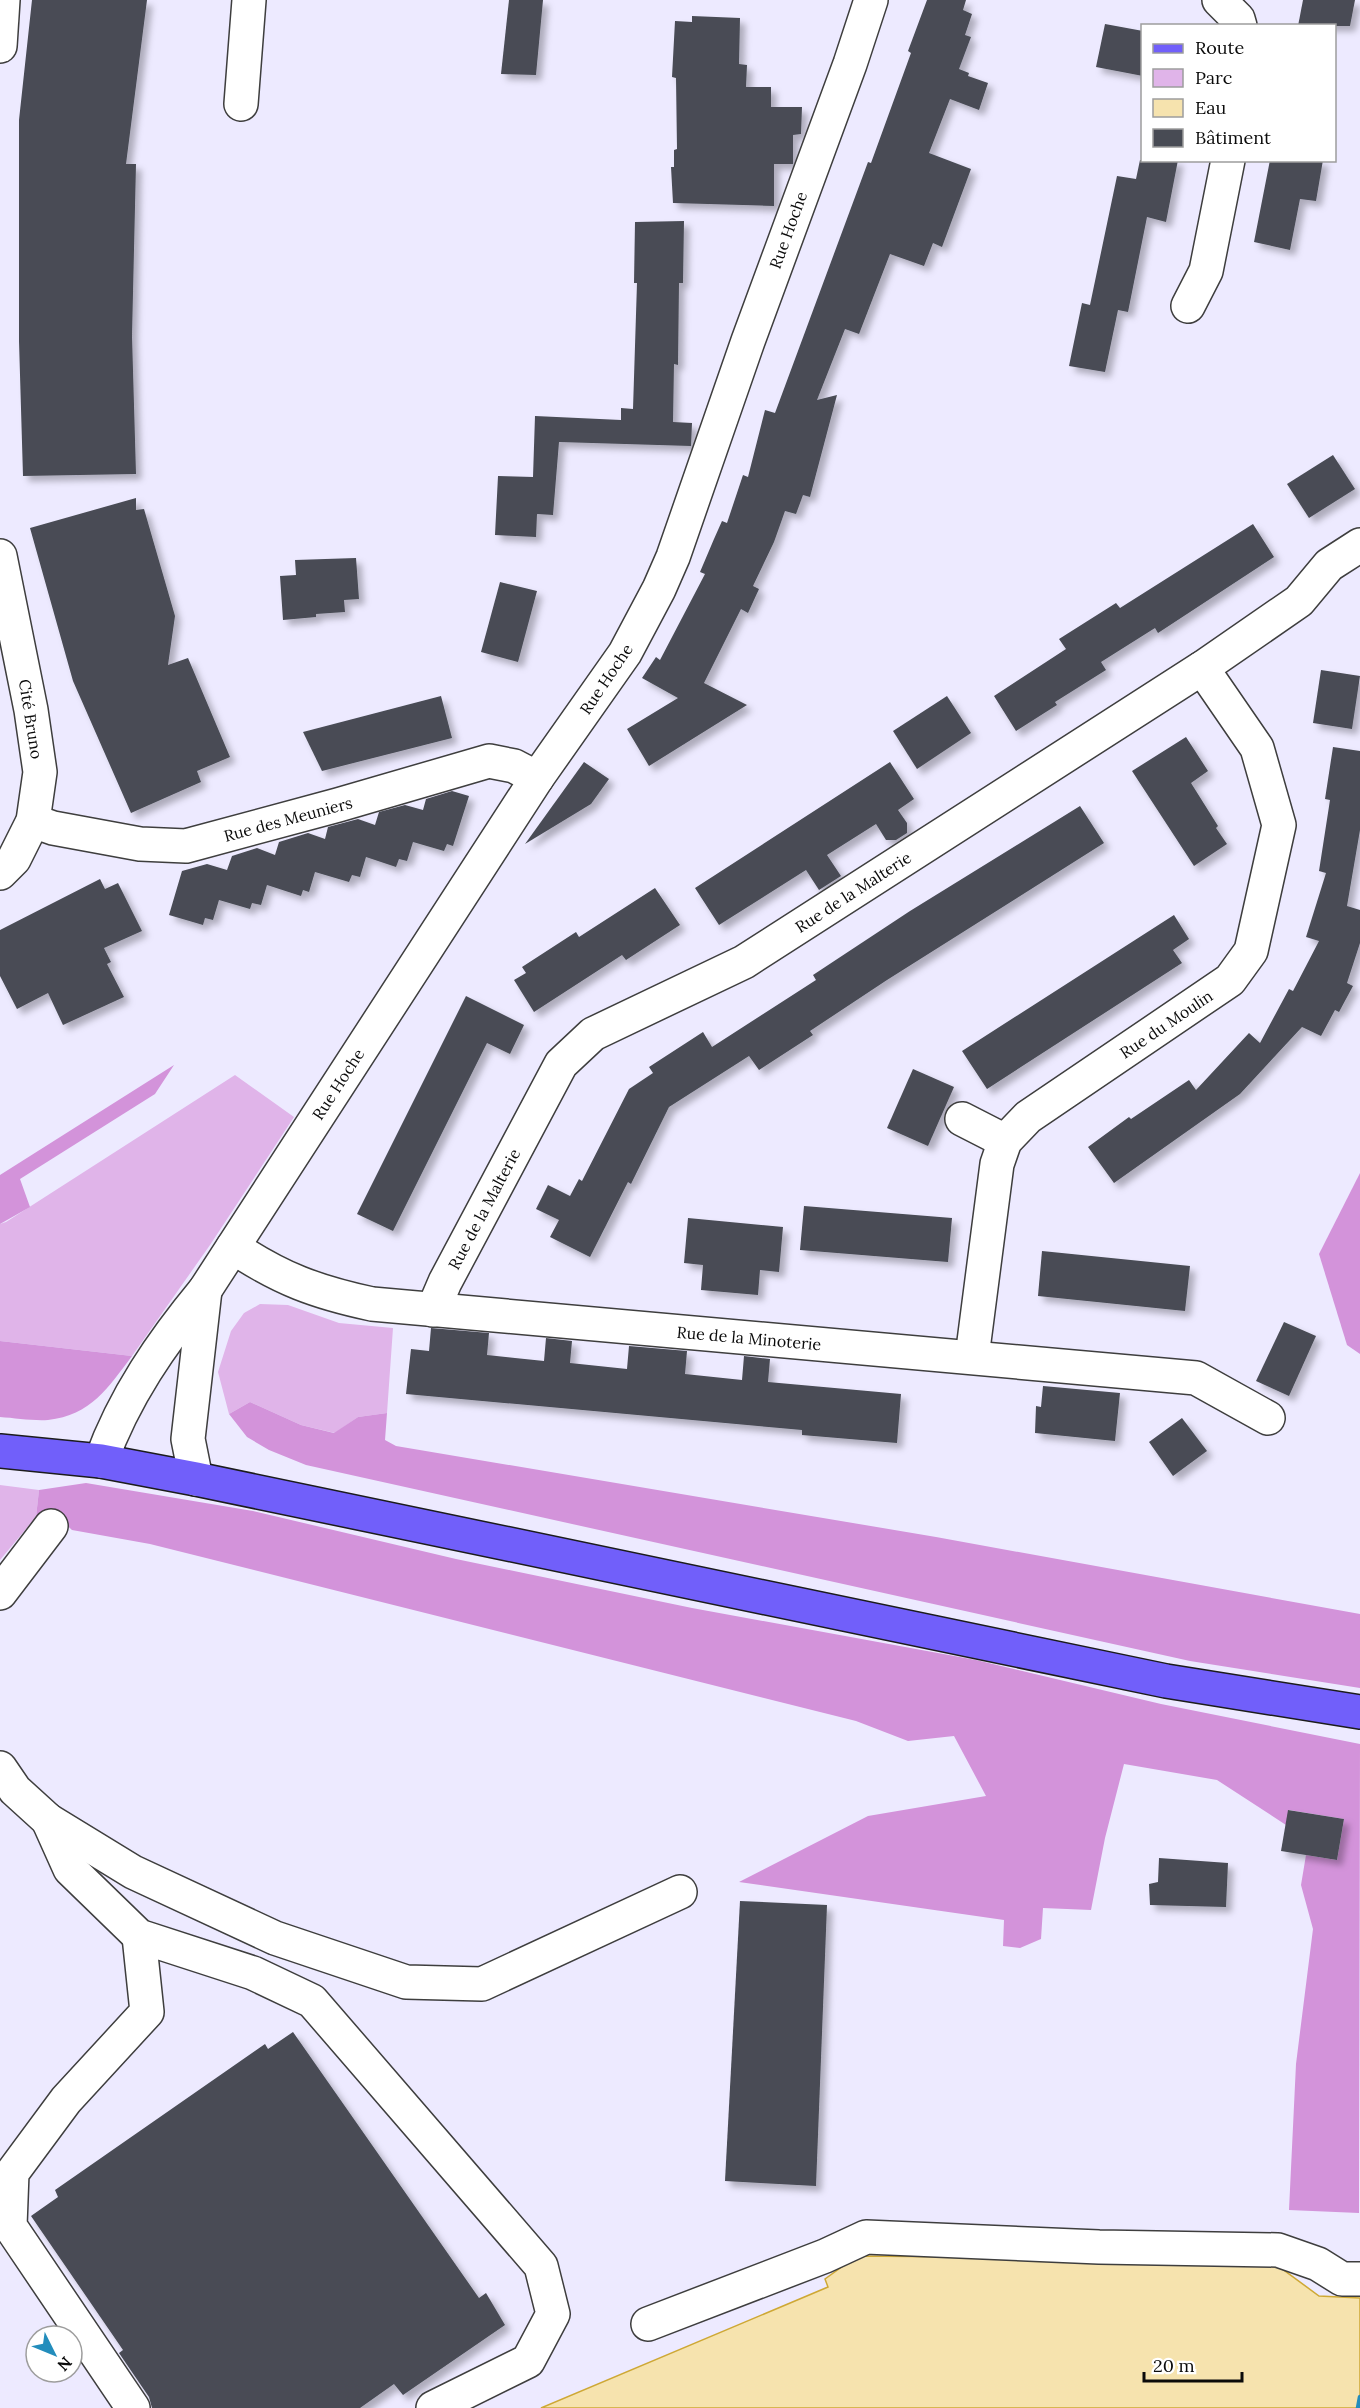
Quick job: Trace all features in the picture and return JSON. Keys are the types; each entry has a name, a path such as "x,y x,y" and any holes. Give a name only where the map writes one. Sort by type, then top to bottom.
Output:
{"main road":[{"path":"0,1451 101,1461 196,1479 1166,1681 1360,1712"}],"street":[{"path":"0,46 3,0"},
{"path":"241,104 249,0"},
{"name":"Rue Hoche","path":"101,1461 112,1430 134,1388 175,1327 205,1290 537,778 625,653 664,578 850,64 871,0"},
{"path":"1219,0 1238,19 1239,24"},
{"path":"1188,306 1206,271 1228,162"},
{"name":"Rue de la Malterie","path":"433,1310 445,1282 561,1064 593,1034 744,962 1202,668 1299,601 1329,565 1360,545"},
{"name":"Cité Bruno","path":"0,556 31,710 40,772 33,821 14,858 0,873"},
{"name":"Rue du Moulin","path":"972,1357 996,1164 1005,1141 1028,1117 1230,980 1251,951 1279,825 1257,748 1202,668"},
{"name":"Rue des Meuniers","path":"33,821 54,828 140,844 186,846 489,761 514,766 537,778"},
{"path":"962,1119 1005,1141"},
{"name":"Rue de la Minoterie","path":"233,1247 289,1280 325,1294 372,1304 1196,1378 1268,1418"},
{"name":"Rue Hoche","path":"196,1479 188,1439 205,1290"},
{"path":"0,1593 51,1526"},
{"path":"0,1768 15,1790 48,1820 133,1872 275,1938 406,1982 482,1984 680,1892"},
{"path":"48,1820 70,1869 140,1936 253,1972 312,2001 541,2266 553,2314 528,2361 433,2408"},
{"path":"133,2408 10,2226 12,2173 66,2100 147,2012 140,1936"},
{"path":"648,2325 825,2256 866,2237 1098,2247 1278,2250 1318,2264 1342,2278 1360,2279"}],"green space":[{"path":"235,1075 294,1117 210,1245 132,1356 0,1341 0,1224"},
{"path":"260,1304 288,1305 339,1323 393,1328 387,1413 358,1417 335,1433 301,1425 250,1402 229,1414 218,1372 231,1331 244,1313"},
{"path":"0,1485 39,1490 36,1517 0,1560"}],"shaded area":[{"path":"174,1065 155,1094 20,1179 30,1207 0,1224 0,1175"},
{"path":"1360,1173 1360,1354 1347,1345 1319,1254"},
{"path":"0,1341 132,1356 97,1398 76,1412 48,1420 0,1417"},
{"path":"250,1402 301,1425 334,1433 358,1417 387,1413 385,1440 396,1446 936,1537 1360,1614 1360,1688 1190,1661 306,1465 269,1450 247,1437 229,1414"},
{"path":"86,1483 253,1511 456,1559 692,1608 976,1660 1161,1704 1360,1744 1359,2213 1289,2210 1296,2064 1313,1929 1301,1885 1306,1855 1337,1860 1344,1819 1289,1810 1286,1825 1217,1780 1124,1764 1105,1838 1091,1910 1043,1908 1041,1939 1020,1948 1003,1946 1004,1920 739,1882 868,1816 986,1796 954,1736 908,1741 856,1721 150,1544 72,1530 57,1516 36,1517 39,1490"}],"water":[{"path":"857,2256 1270,2260 1319,2296 1360,2298 1360,2408 541,2408 828,2287 825,2279"}],"building":[{"path":"32,0 147,0 126,164 136,164 132,336 136,474 23,476 19,341 19,120"},
{"path":"509,0 543,0 536,75 501,74"},
{"path":"927,0 966,0 963,10 972,14 965,35 971,37 959,69 969,73 968,76 988,83 979,110 950,99 929,153 971,169 942,247 933,243 924,266 890,254 859,334 845,329 817,400 837,395 810,497 803,495 796,514 785,511 774,542 753,586 759,589 748,613 741,609 704,683 747,705 649,766 627,729 678,698 642,678 656,657 660,660 705,574 700,572 714,539 722,521 727,523 743,475 748,477 765,410 775,413 868,162 871,163 911,53 908,51"},
{"path":"1303,0 1355,0 1350,26 1298,24"},
{"path":"692,16 740,18 739,64 747,65 746,87 771,87 771,107 802,107 801,134 793,135 793,164 774,164 774,206 673,203 671,167 674,167 674,150 677,149 676,78 672,77 675,21 692,22"},
{"path":"1105,24 1141,31 1141,76 1096,67"},
{"path":"1140,160 1141,162 1178,162 1166,222 1147,217 1128,312 1118,310 1105,372 1069,366 1082,303 1090,305 1117,176 1136,179"},
{"path":"1270,162 1323,162 1316,201 1300,199 1290,250 1254,242"},
{"path":"684,221 683,283 679,283 678,365 674,364 673,422 692,423 691,446 559,442 553,515 537,514 536,537 495,535 498,476 533,477 535,416 621,420 621,408 633,409 637,283 634,283 635,222"},
{"path":"1333,455 1355,489 1309,518 1287,484"},
{"path":"136,498 136,510 144,509 175,616 168,665 188,658 230,757 197,771 201,782 131,813 73,681 30,528"},
{"path":"1253,524 1274,557 1158,633 1155,628 1101,662 1106,670 1055,702 1057,705 1016,731 994,696 1066,649 1059,639 1116,603 1120,608"},
{"path":"356,558 359,599 344,600 345,612 283,620 280,576 296,575 295,560"},
{"path":"500,582 537,591 518,662 481,652"},
{"path":"1321,670 1360,676 1352,729 1313,723"},
{"path":"441,696 452,738 322,771 303,732"},
{"path":"947,696 971,733 917,769 893,731"},
{"path":"1186,737 1208,771 1191,783 1227,844 1194,866 1132,771"},
{"path":"1333,747 1360,751 1360,830 1347,906 1360,910 1360,943 1347,983 1353,986 1339,1012 1335,1010 1321,1036 1302,1027 1240,1094 1114,1183 1088,1147 1129,1117 1131,1119 1189,1080 1196,1090 1249,1033 1260,1043 1289,989 1293,991 1319,941 1306,937 1326,873 1319,871 1330,800 1325,799"},
{"path":"584,762 609,779 591,804 525,844"},
{"path":"890,762 914,799 898,810 907,823 907,833 896,840 886,840 876,824 827,855 841,876 819,890 806,870 719,925 695,888"},
{"path":"452,791 469,796 453,846 447,844 444,851 413,842 407,861 399,859 396,867 366,857 360,877 352,875 349,882 315,872 309,892 303,890 301,896 267,885 261,905 252,903 250,909 219,900 213,920 205,918 203,925 169,915 182,871 207,864 227,870 232,856 257,848 275,855 279,842 308,833 325,839 328,827 358,819 375,825 379,812 405,805 423,810 426,799"},
{"path":"1080,806 1104,843 887,980 810,1031 813,1035 759,1070 749,1056 669,1107 631,1184 628,1182 590,1257 550,1237 559,1220 536,1209 548,1185 570,1196 579,1179 582,1181 629,1089 653,1073 649,1067 703,1032 712,1047 816,980 813,975 910,911"},
{"path":"100,879 105,889 118,883 142,931 104,948 111,962 107,964 124,997 63,1025 48,993 17,1009 0,976 0,930"},
{"path":"655,888 680,925 626,960 622,955 534,1012 514,980 526,973 522,967 576,932 579,937"},
{"path":"1174,915 1189,939 1173,950 1182,963 987,1089 962,1051"},
{"path":"466,996 524,1025 510,1054 487,1043 393,1231 357,1214"},
{"path":"913,1069 954,1087 928,1146 887,1128"},
{"path":"804,1206 952,1218 948,1262 800,1250"},
{"path":"688,1218 783,1227 779,1272 760,1270 758,1295 701,1290 703,1265 684,1263"},
{"path":"1042,1251 1190,1266 1185,1311 1038,1296"},
{"path":"1284,1322 1316,1336 1289,1396 1256,1381"},
{"path":"431,1328 489,1333 487,1355 544,1361 546,1338 572,1341 570,1363 627,1369 629,1346 687,1351 685,1374 742,1380 744,1356 770,1359 768,1382 901,1394 897,1443 802,1435 802,1430 406,1394 411,1349 429,1351"},
{"path":"1043,1386 1120,1393 1115,1441 1035,1433 1036,1406 1041,1407"},
{"path":"1182,1418 1207,1451 1173,1476 1149,1442"},
{"path":"1288,1810 1344,1819 1337,1860 1281,1851"},
{"path":"1159,1858 1228,1863 1226,1907 1150,1905 1149,1884 1158,1882"},
{"path":"740,1901 827,1905 816,2186 725,2181"},
{"path":"293,2032 479,2298 486,2293 505,2325 403,2395 394,2384 360,2408 152,2408 149,2397 119,2353 123,2350 31,2216 58,2197 55,2190 265,2044 268,2049"}],"railway":[{"path":"1358,2408 1360,2397"}]}
